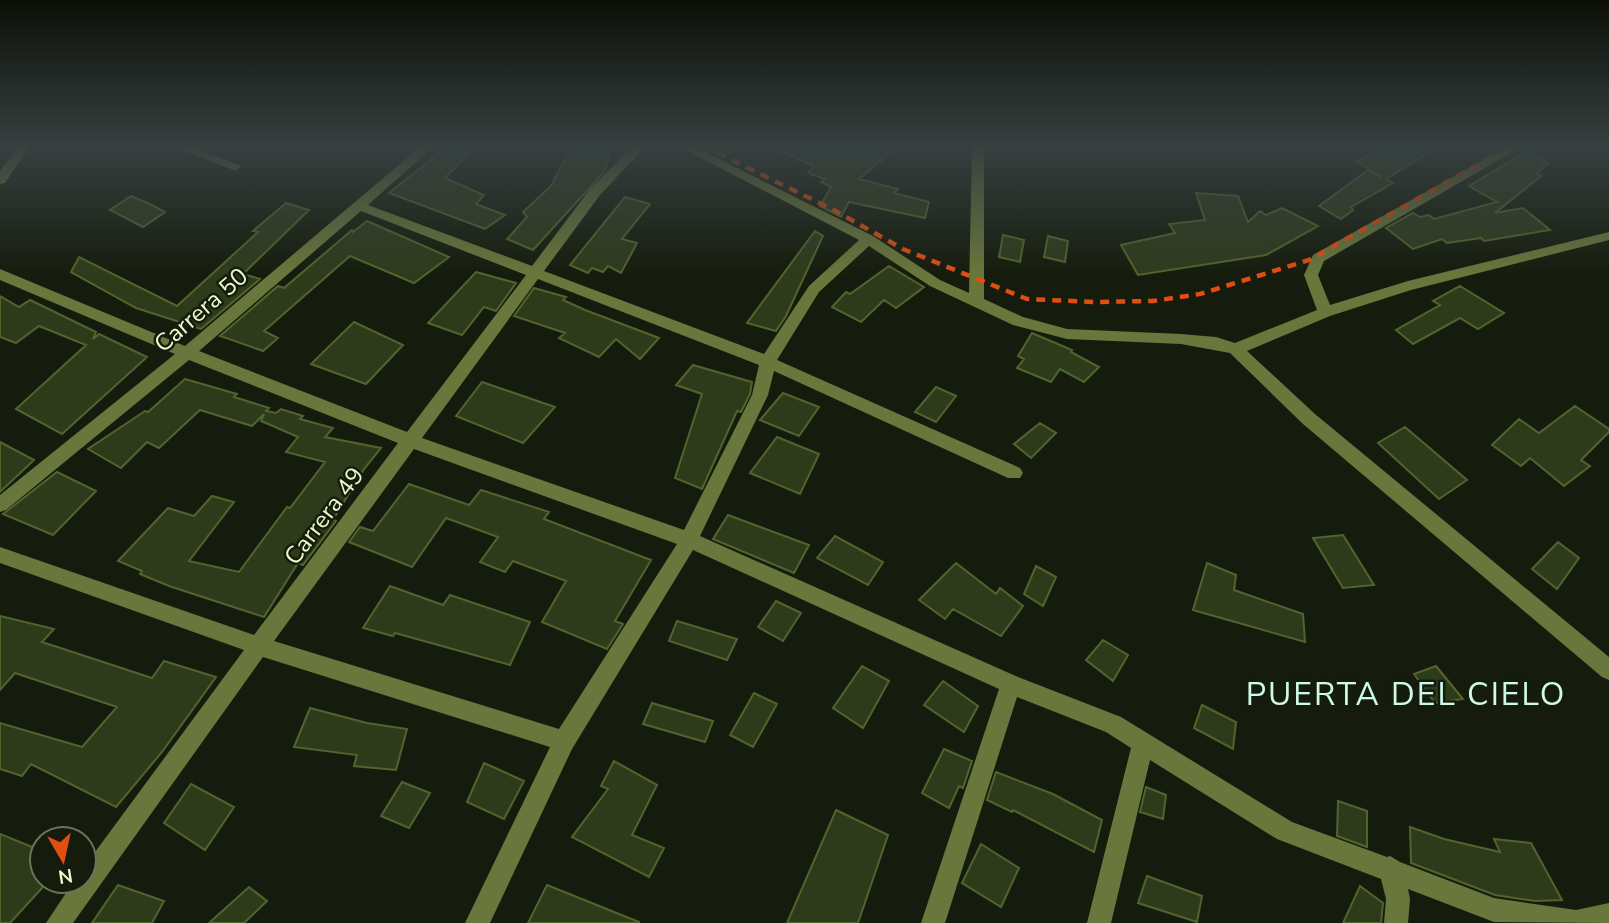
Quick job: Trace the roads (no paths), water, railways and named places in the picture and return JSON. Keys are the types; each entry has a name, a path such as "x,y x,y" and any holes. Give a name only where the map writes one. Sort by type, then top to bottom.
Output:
{"street":[{"name":"Carrera 50","path":"0,505 187,353 377,189"},
{"name":"Carrera 49","path":"58,923 259,646 599,189"},
{"path":"769,189 868,239 935,283 1018,321 1067,334 1181,339 1216,343 1236,349 1309,419 1609,670"},
{"path":"976,304 979,189"},
{"path":"1325,312 1311,275 1318,258 1440,189"},
{"path":"358,205 768,362 1014,473"},
{"path":"1236,349 1325,312 1408,286 1609,236"},
{"path":"477,923 564,741 689,540 760,395 768,362 790,323 814,289 868,239"},
{"path":"0,274 187,353 411,441 689,540 1012,684 1113,724 1285,831 1390,868 1494,910 1576,922 1609,915"},
{"path":"0,555 259,646 564,741"},
{"path":"933,923 1012,684"},
{"path":"1099,923 1144,741"},
{"path":"1390,868 1398,899 1396,923"}],"railway":[{"path":"791,189 903,249 1027,299 1094,302 1153,301 1200,294 1309,260 1435,189"}],"district":[{"name":"PUERTA DEL CIELO","path":"1406,694"}]}
